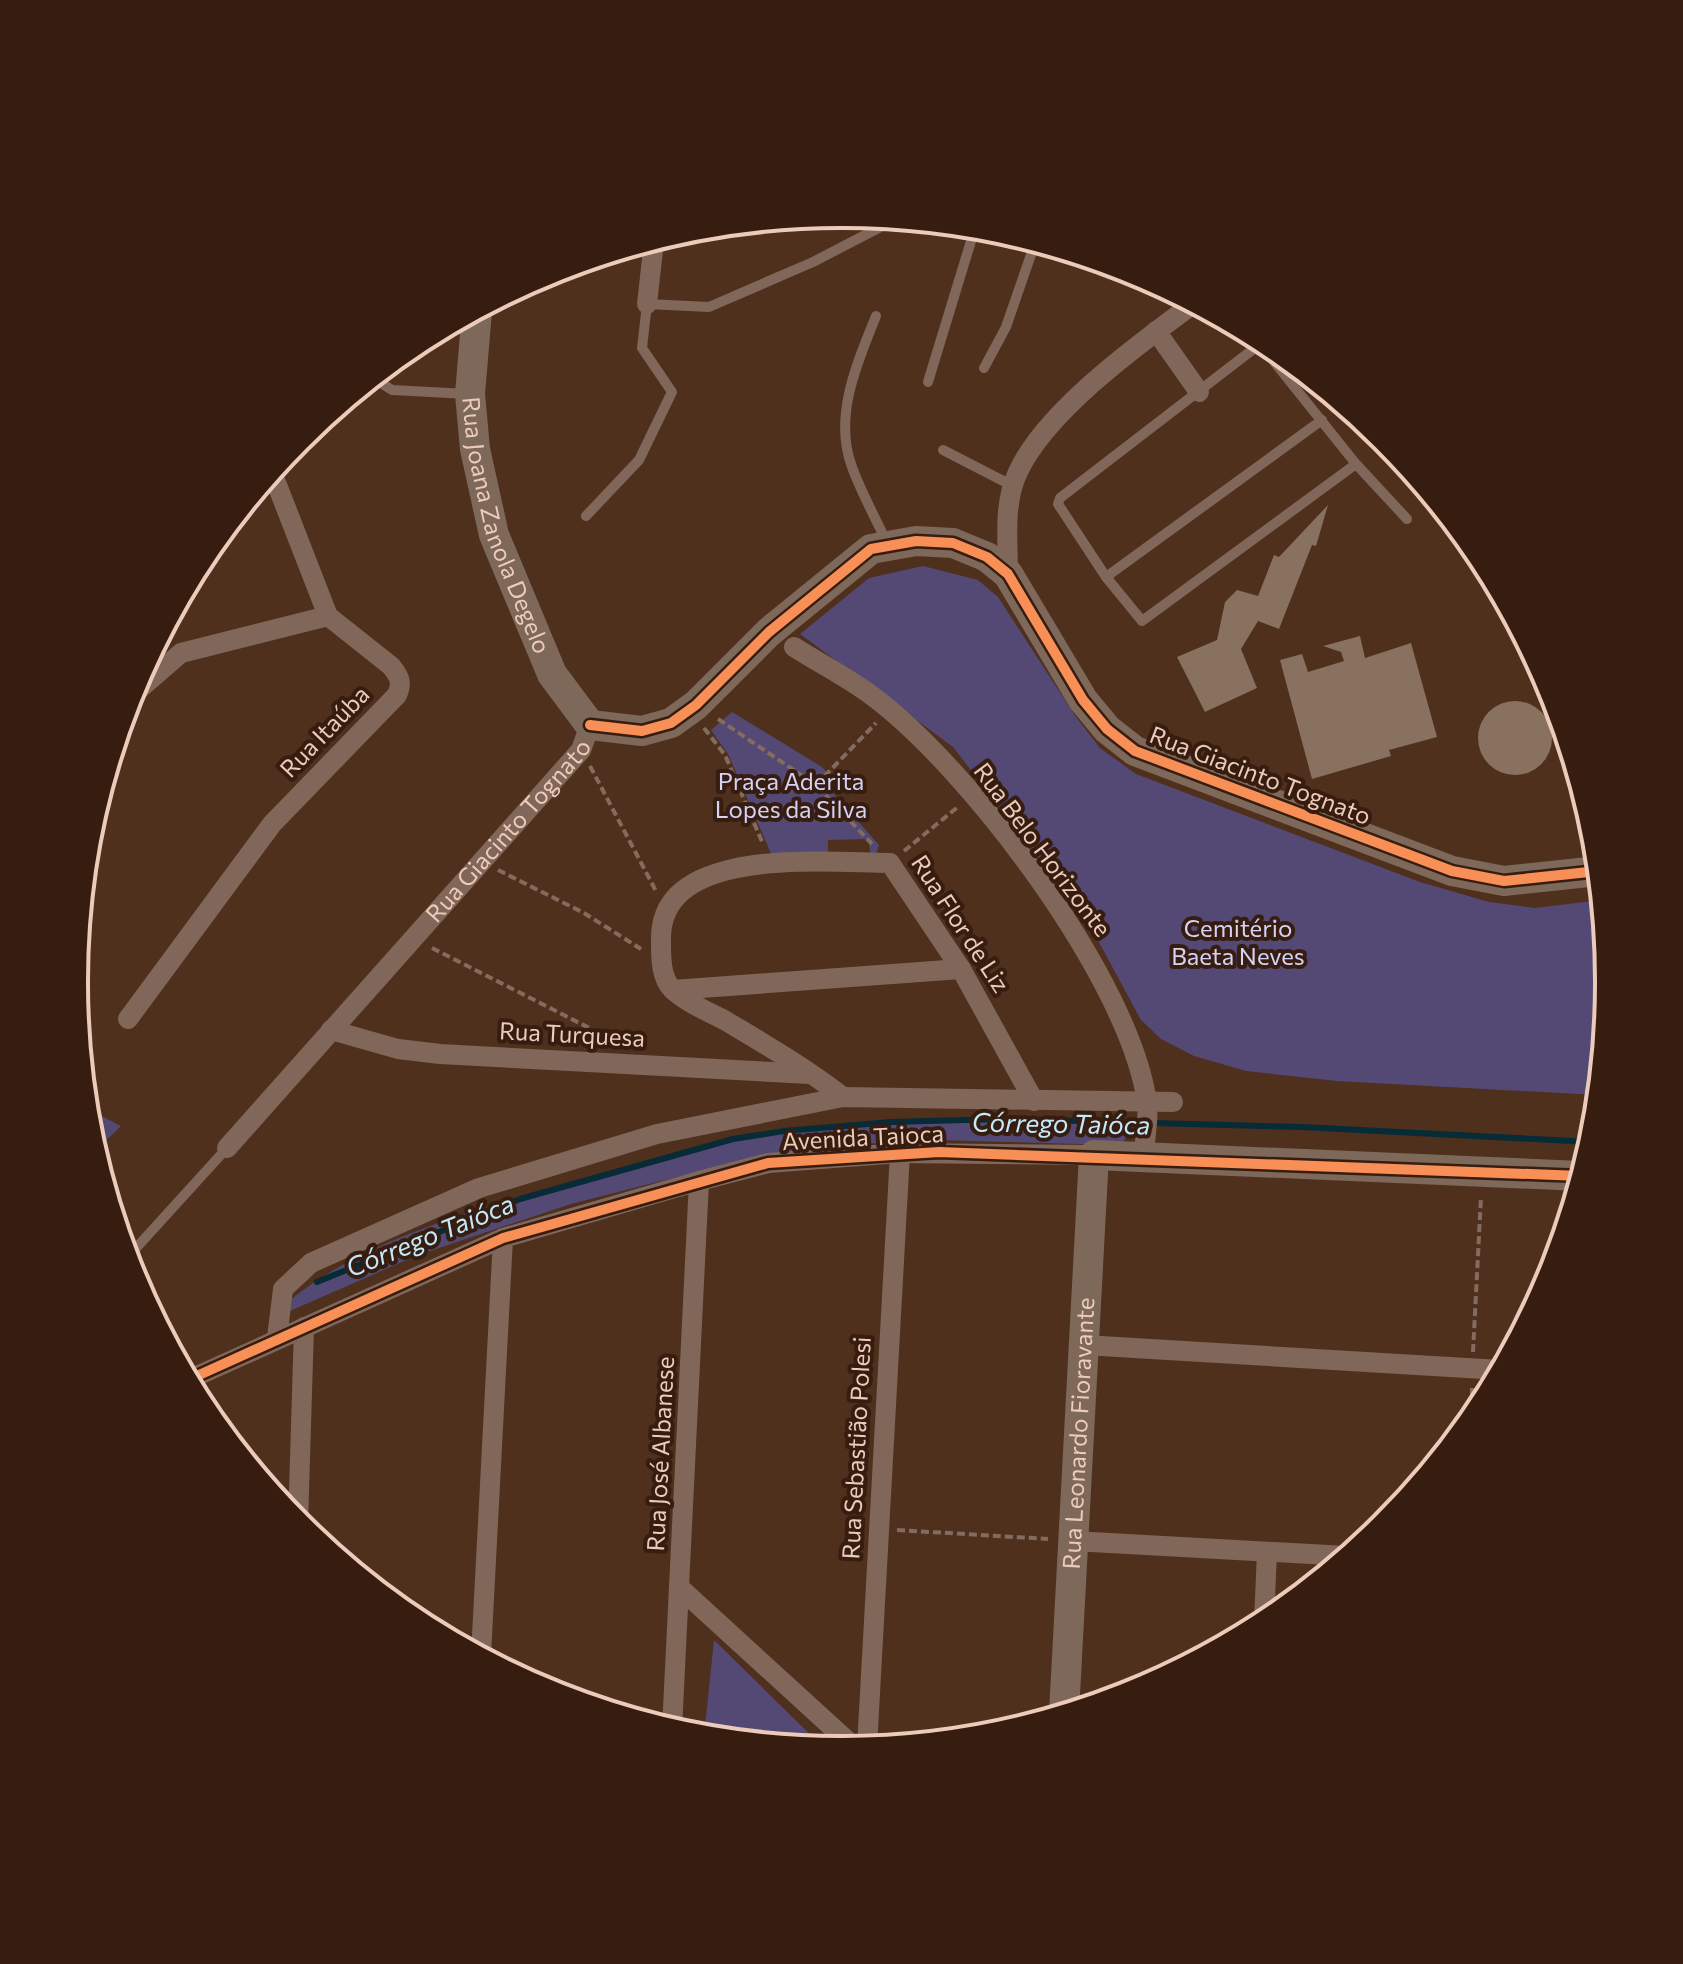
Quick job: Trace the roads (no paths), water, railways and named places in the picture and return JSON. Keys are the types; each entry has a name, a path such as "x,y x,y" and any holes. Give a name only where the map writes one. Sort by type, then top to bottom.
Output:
{"street":[{"path":"647,304 653,252"},
{"path":"1008,574 1007,521 1018,471 1046,431 1073,403 1184,311"},
{"name":"Rua Joana Zanola Degelo","path":"476,323 470,394 475,449 494,535 552,674 586,738"},
{"path":"1156,331 1199,392"},
{"path":"153,677 181,653 328,616 276,483"},
{"name":"Rua Giacinto Tognato","path":"227,1148 482,862 586,738 642,731 671,723 693,708 769,632 871,549 887,543 953,543 987,557 1008,574 1083,700 1107,729 1135,751 1452,871 1504,881 1587,872"},
{"name":"Rua Itaúba","path":"128,1019 272,824 397,695 401,685 399,676 391,666 328,616"},
{"name":"Rua Belo Horizonte","path":"794,647 889,710 974,795 1074,931 1097,969 1136,1061 1145,1128"},
{"name":"Rua Flor de Liz","path":"673,990 661,962 661,928 666,911 690,884 711,874 768,864 890,863 961,969 1034,1101"},
{"path":"673,990 961,969"},
{"path":"673,990 814,1074 843,1097"},
{"name":"Rua Turquesa","path":"331,1030 398,1049 440,1054 814,1074"},
{"path":"277,1338 283,1289 311,1263 479,1188 657,1134 843,1097 1034,1101 1145,1128 1173,1102"},
{"name":"Avenida Taioca","path":"199,1375 503,1238 768,1163 900,1153 1094,1155 1145,1128 1483,1170 1569,1175"},
{"name":"Rua Sebastião Polesi","path":"868,1735 900,1153"},
{"name":"Rua Leonardo Fioravante","path":"1065,1702 1094,1155"},
{"name":"Rua José Albanese","path":"673,1716 699,1181"},
{"path":"482,1644 503,1238"},
{"path":"299,1504 304,1327"},
{"path":"1084,1345 1488,1369"},
{"path":"1073,1541 1330,1555"},
{"path":"1265,1606 1267,1552"},
{"path":"681,1589 842,1736"}],"lane":[{"path":"586,516 639,460 672,392 642,348 647,304 709,307 813,262 876,229"},
{"path":"928,382 971,240"},
{"path":"984,368 1006,327 1032,253"},
{"path":"876,316 855,368 846,409 845,437 851,466 887,543"},
{"path":"1252,350 1060,498 1059,511 1135,617 1146,620 1356,464"},
{"path":"1282,371 1356,464 1407,519"},
{"path":"383,384 392,390 470,394"},
{"path":"1106,577 1322,420"},
{"path":"943,450 1013,486"},
{"path":"137,1247 227,1148"}],"waterway":[{"name":"Córrego Taióca","path":"317,1282 520,1199 733,1139 784,1131 891,1122 1003,1119 1302,1127 1578,1141"}],"park label":[{"name":"Praça Aderita Lopes da Silva","path":"791,796"},
{"name":"Cemitério Baeta Neves","path":"1238,943"}]}
